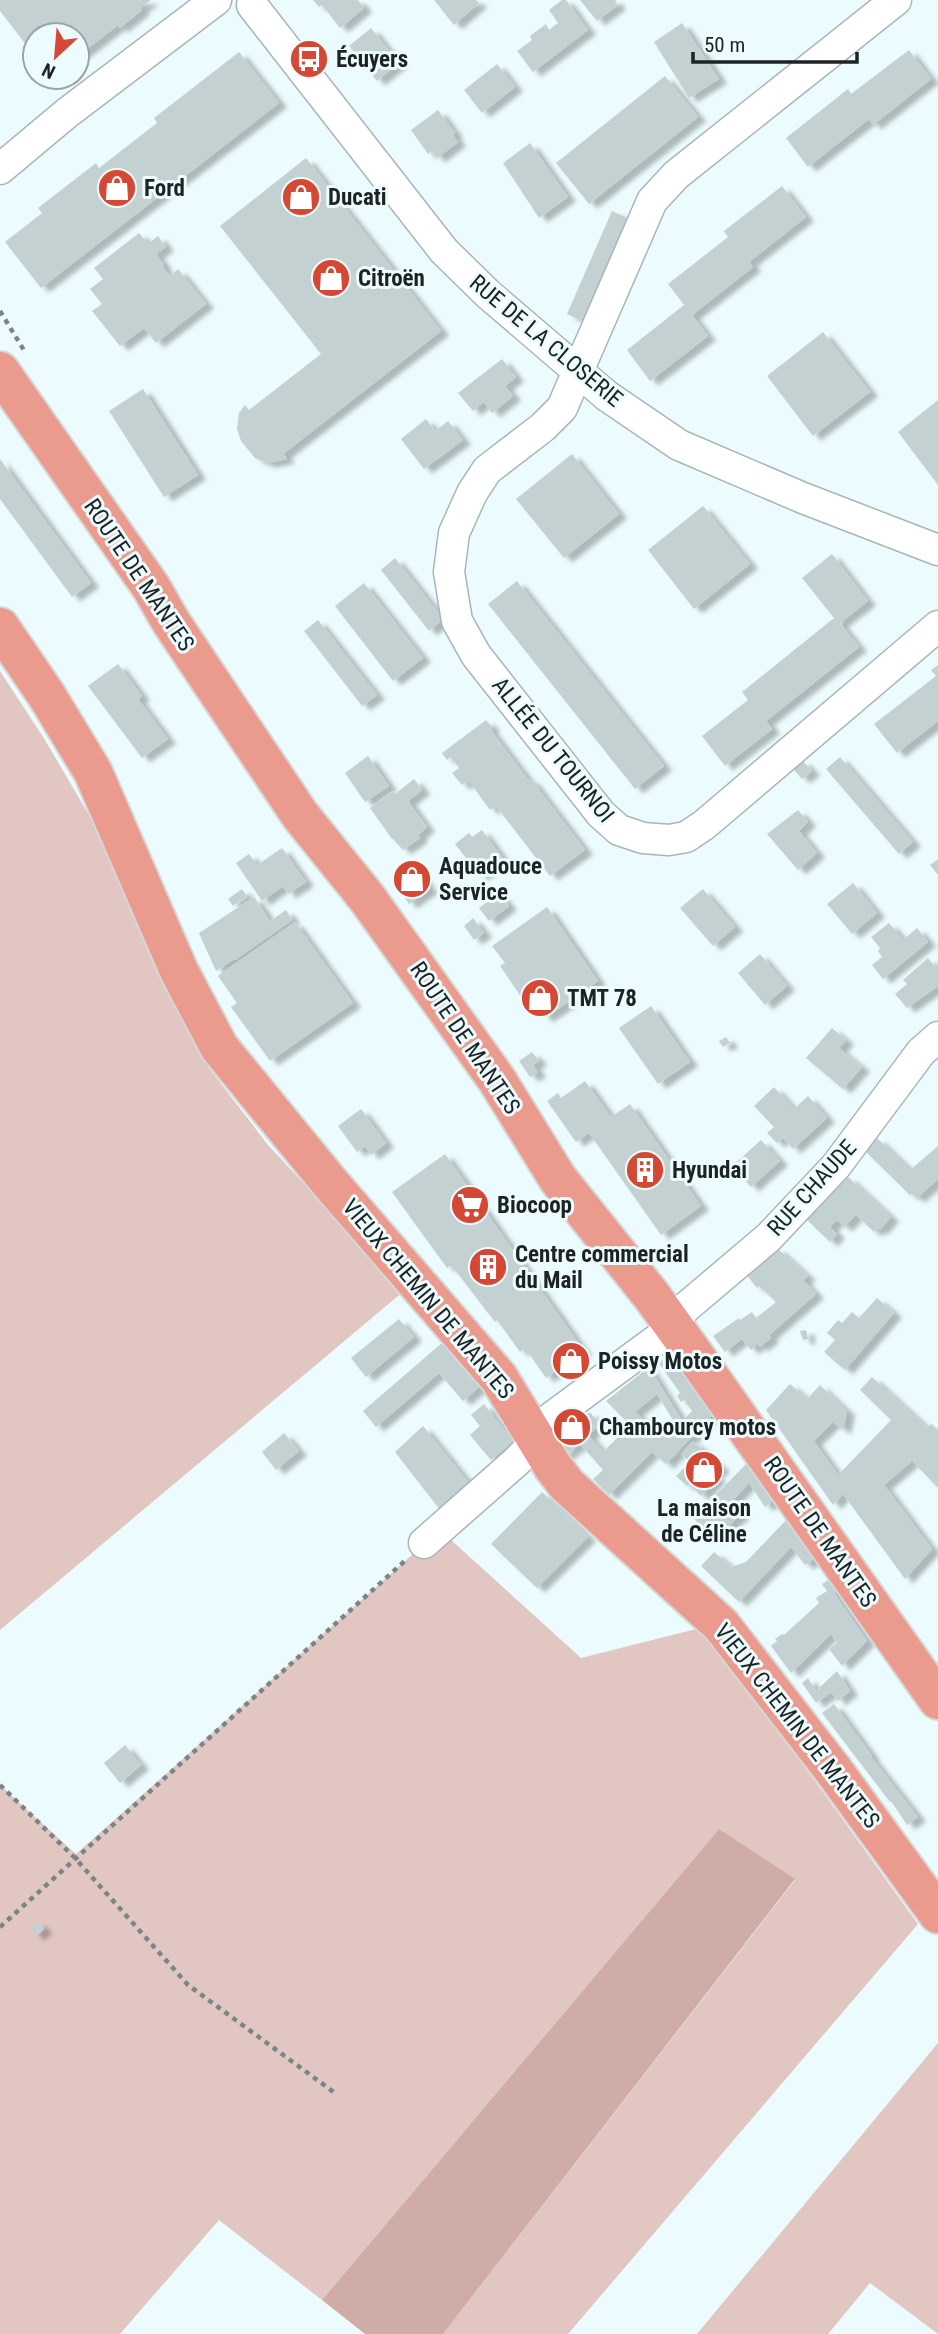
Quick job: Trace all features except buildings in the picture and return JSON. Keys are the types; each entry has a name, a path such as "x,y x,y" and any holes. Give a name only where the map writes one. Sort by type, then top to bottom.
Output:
{"main road":[{"name":"ROUTE DE MANTES","path":"0,371 151,587 170,622 300,815 367,898 497,1080 558,1179 674,1326 938,1700"},
{"name":"VIEUX CHEMIN DE MANTES","path":"0,627 47,696 93,772 179,971 219,1047 305,1153 499,1378 553,1467 567,1485 721,1625 834,1771 938,1914"}],"street":[{"path":"0,169 68,113 216,0"},
{"name":"ALLÉE DU TOURNOI","path":"896,0 676,175 652,201 562,408 482,477 454,533 449,572 457,621 476,655 601,814 620,830 643,838 669,840 686,837 704,825 938,626"},
{"name":"RUE DE LA CLOSERIE","path":"245,2 444,251 488,293 607,396 679,444 803,498 938,550"},
{"name":"RUE CHAUDE","path":"424,1543 517,1461 538,1439 552,1417 674,1326 684,1309 769,1237 836,1166 921,1052 938,1037"}],"path":[{"path":"0,1927 424,1543"},
{"path":"0,1785 75,1858 188,1985 335,2093"}],"shaded area":[{"path":"0,671 45,740 110,851 151,947 209,1068 268,1145 404,1291 0,1630"},
{"path":"440,1530 581,1658 704,1627 918,1924 568,2334 443,2334 795,1880 719,1829 322,2300 219,2220 120,2334 0,2334 0,1785 76,1854"},
{"path":"719,1829 795,1879 443,2334 365,2334 322,2300"},
{"path":"938,2043 938,2334 870,2283 828,2334 697,2334"}],"place":[{"name":"Écuyers","path":"309,59"},
{"name":"Ford","path":"117,188"},
{"name":"Ducati","path":"301,197"},
{"name":"Citroën","path":"331,278"},
{"name":"Aquadouce Service","path":"412,879"},
{"name":"TMT 78","path":"540,998"},
{"name":"Hyundai","path":"645,1170"},
{"name":"Biocoop","path":"470,1205"},
{"name":"Centre commercial du Mail","path":"488,1267"},
{"name":"Poissy Motos","path":"571,1361"},
{"name":"Chambourcy motos","path":"572,1427"},
{"name":"La maison de Céline","path":"704,1470"}]}
